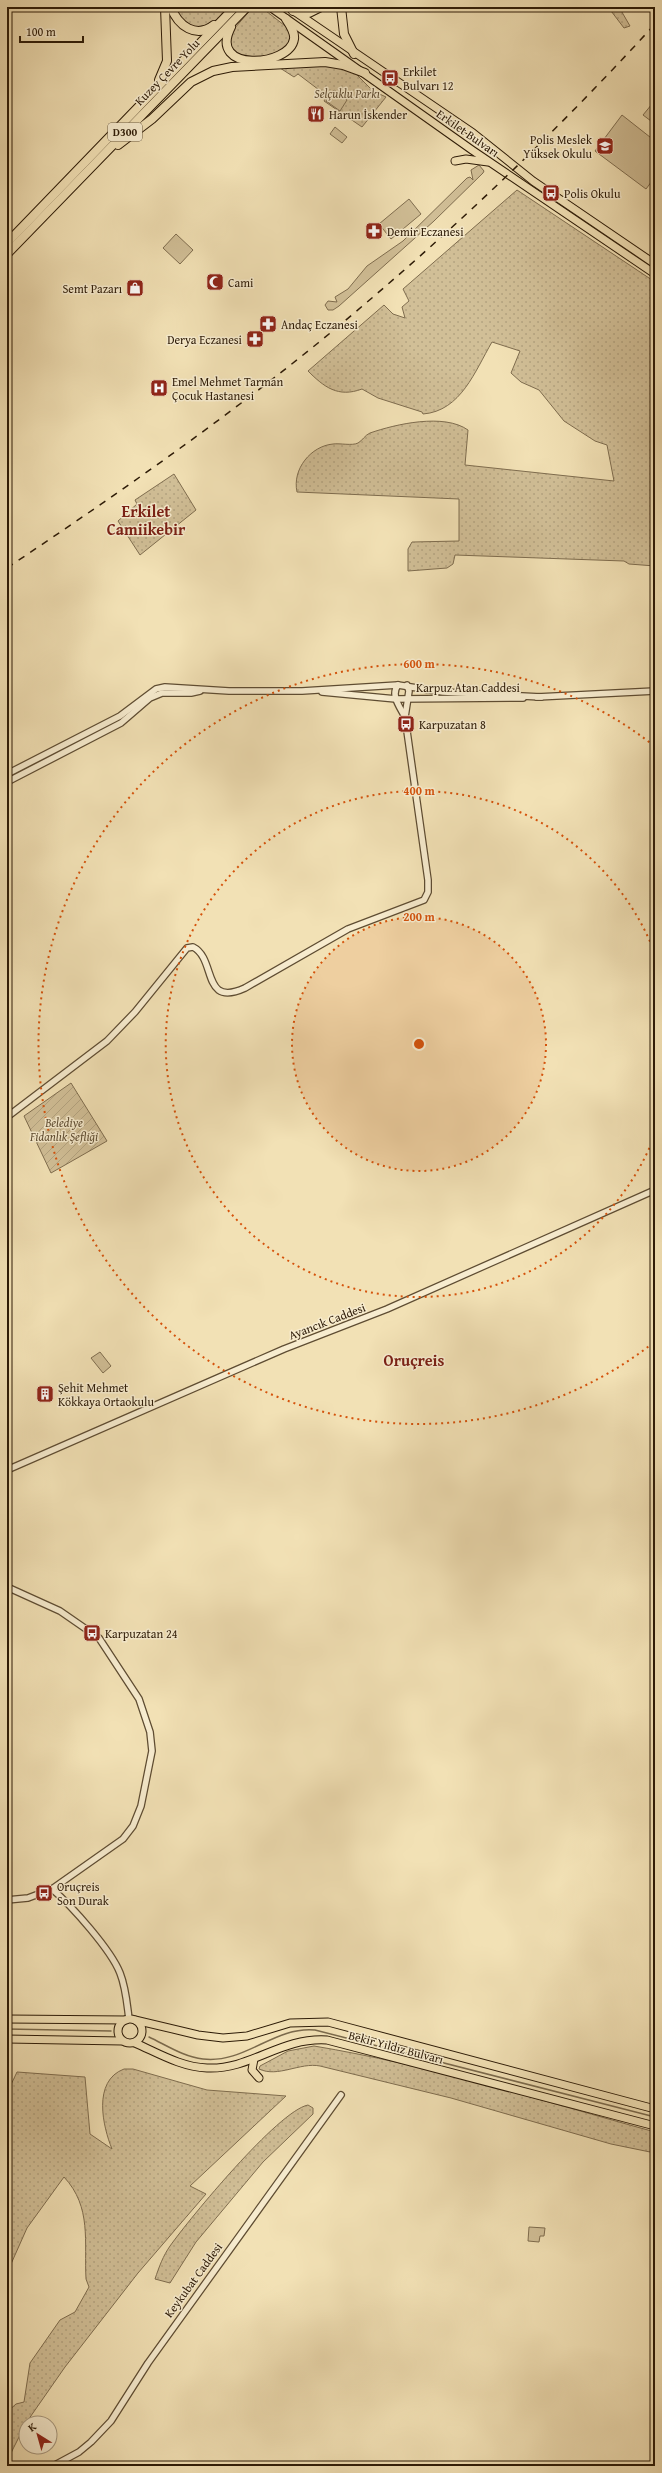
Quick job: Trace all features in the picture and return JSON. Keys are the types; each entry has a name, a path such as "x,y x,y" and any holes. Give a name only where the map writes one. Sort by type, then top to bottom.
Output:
{"highway":[{"path":"119,127 128,112 159,80 166,68 165,7"},
{"path":"171,7 181,24 196,31 207,29 229,13"},
{"name":"Kuzey Çevre Yolu","path":"7,243 235,7"},
{"path":"290,9 309,13 321,7"},
{"path":"341,7 344,34 354,54"},
{"name":"Kuzey Çevre Yolu","path":"7,254 246,9"},
{"path":"234,21 227,35 227,48 236,58 250,60 276,57 290,49 294,36 286,19"},
{"path":"102,156 147,123 192,82 213,70 232,67 325,62 343,65 365,73"}],"main road":[{"name":"Erkilet Bulvarı","path":"270,7 490,162 655,274"},
{"name":"Erkilet Bulvarı","path":"290,9 354,54 473,133 533,181 655,264"},
{"path":"455,161 466,159 490,162"},
{"name":"Bekir Yıldız Bulvarı","path":"7,2019 130,2020 223,2038 247,2036 298,2022 335,2024 655,2109"},
{"path":"7,2039 122,2041 129,2044 135,2043 141,2038 143,2030 141,2025 130,2020 120,2025 118,2030 122,2041"},
{"name":"Bekir Yıldız Bulvarı","path":"135,2043 178,2062 199,2068 229,2067 254,2059 295,2042 327,2040 655,2126"},
{"path":"254,2059 252,2070 259,2078"}],"street":[{"path":"398,685 394,689 396,699 405,717"},
{"name":"Karpuz Atan Caddesi","path":"302,691 407,685 443,692 510,694 541,697"},
{"path":"7,1117 107,1041 135,1012 186,948 193,947 200,953 215,987 223,992 232,992 245,988 348,929 424,900 428,892 429,884 405,717 408,698 407,685"},
{"path":"7,774 120,716 156,689 165,687 202,690 302,691"},
{"path":"7,782 121,723 150,698 162,693 191,693 202,690"},
{"name":"Karpuz Atan Caddesi","path":"302,691 396,699 541,697 655,691"},
{"name":"Ayancık Caddesi","path":"7,1470 284,1349 387,1309 655,1190"},
{"path":"7,1587 60,1611 99,1638 139,1699 152,1740 152,1757 146,1786 130,1831 111,1850 52,1889 20,1900 7,1900"},
{"path":"52,1889 80,1917 117,1966 123,1983 130,2020"},
{"name":"Keykubat Caddesi","path":"53,2466 87,2446 111,2421 148,2363 341,2095"}],"green space":[{"path":"173,7 228,7 211,24 202,26 188,26"},
{"path":"253,7 261,7 289,29 291,39 282,53 254,58 234,54 228,36"},
{"path":"608,7 619,7 630,26 624,28"},
{"name":"Selçuklu Parkı","path":"333,64 355,73 373,91 386,97 362,127 324,101 327,96 298,74 294,77 280,68"},
{"path":"334,90 347,100 340,111 326,101"},
{"path":"652,104 655,106 655,124 643,115"},
{"path":"622,115 655,141 655,177 646,189 595,151"},
{"path":"335,127 347,137 342,143 330,134"},
{"path":"479,165 484,171 483,173 434,221 339,306 333,310 328,310 325,305 328,301 337,302 335,297 348,289 367,266 403,241 467,178 470,177 473,180 471,170"},
{"path":"517,190 655,282 655,566 629,564 624,561 455,555 453,564 447,568 408,571 408,549 412,542 459,541 459,499 297,492 296,483 300,467 317,449 333,444 355,444 370,433 393,426 433,421 458,425 468,430 465,465 614,481 607,445 595,441 564,421 539,390 521,382 511,373 520,351 492,342 473,377 457,398 447,406 436,411 423,414 422,412 378,398 362,389 346,392 332,389 320,382 308,371 384,305 393,314 405,318 402,307 409,301 403,289"},
{"path":"409,199 421,214 391,239 379,224"},
{"path":"176,234 193,250 180,264 163,248"},
{"path":"174,474 196,510 140,555 118,521 137,504 135,500"},
{"name":"Belediye Fidanlık Şefliği","path":"71,1083 107,1141 51,1173 24,1116"},
{"path":"100,1352 111,1366 103,1373 91,1358"},
{"path":"314,2046 443,2073 655,2132 655,2153 611,2144 451,2098 320,2066 312,2065 274,2072 259,2069 260,2066 288,2051"},
{"path":"124,2069 133,2069 207,2090 286,2096 190,2186 206,2194 138,2273 65,2367 32,2415 18,2415 18,2439 11,2453 7,2451 7,2412 16,2404 24,2402 30,2363 60,2320 75,2312 89,2287 86,2279 86,2238 83,2213 73,2188 64,2177 27,2228 7,2273 7,2093 17,2072 85,2077 90,2134 112,2149 103,2117 103,2105 107,2083 114,2075"},
{"path":"308,2105 313,2108 313,2114 263,2162 196,2242 170,2283 155,2279 161,2262 170,2246 235,2167 277,2126 294,2112"},
{"path":"529,2227 545,2228 544,2236 540,2236 539,2242 528,2241"}],"waterway":[{"path":"7,2029 111,2031"},
{"path":"149,2037 189,2056 203,2059 218,2059 246,2051 286,2034 300,2030 315,2030 655,2117"}],"railway":[{"path":"7,568 126,487 204,431 280,373 363,306 450,229 534,150 655,24"}],"place":[{"name":"Erkilet Bulvarı 12","path":"390,78"},
{"name":"Harun İskender","path":"316,114"},
{"name":"Polis Meslek Yüksek Okulu","path":"605,146"},
{"name":"Polis Okulu","path":"551,193"},
{"name":"Demir Eczanesi","path":"374,231"},
{"name":"Cami","path":"215,282"},
{"name":"Semt Pazarı","path":"135,288"},
{"name":"Andaç Eczanesi","path":"268,324"},
{"name":"Derya Eczanesi","path":"255,339"},
{"name":"Emel Mehmet Tarman Çocuk Hastanesi","path":"159,388"},
{"name":"Karpuzatan 8","path":"406,724"},
{"name":"Şehit Mehmet Kökkaya Ortaokulu","path":"45,1394"},
{"name":"Karpuzatan 24","path":"92,1633"},
{"name":"Oruçreis Son Durak","path":"44,1893"}],"district":[{"name":"Erkilet Camiikebir","path":"146,520"},
{"name":"Oruçreis","path":"414,1360"}]}
